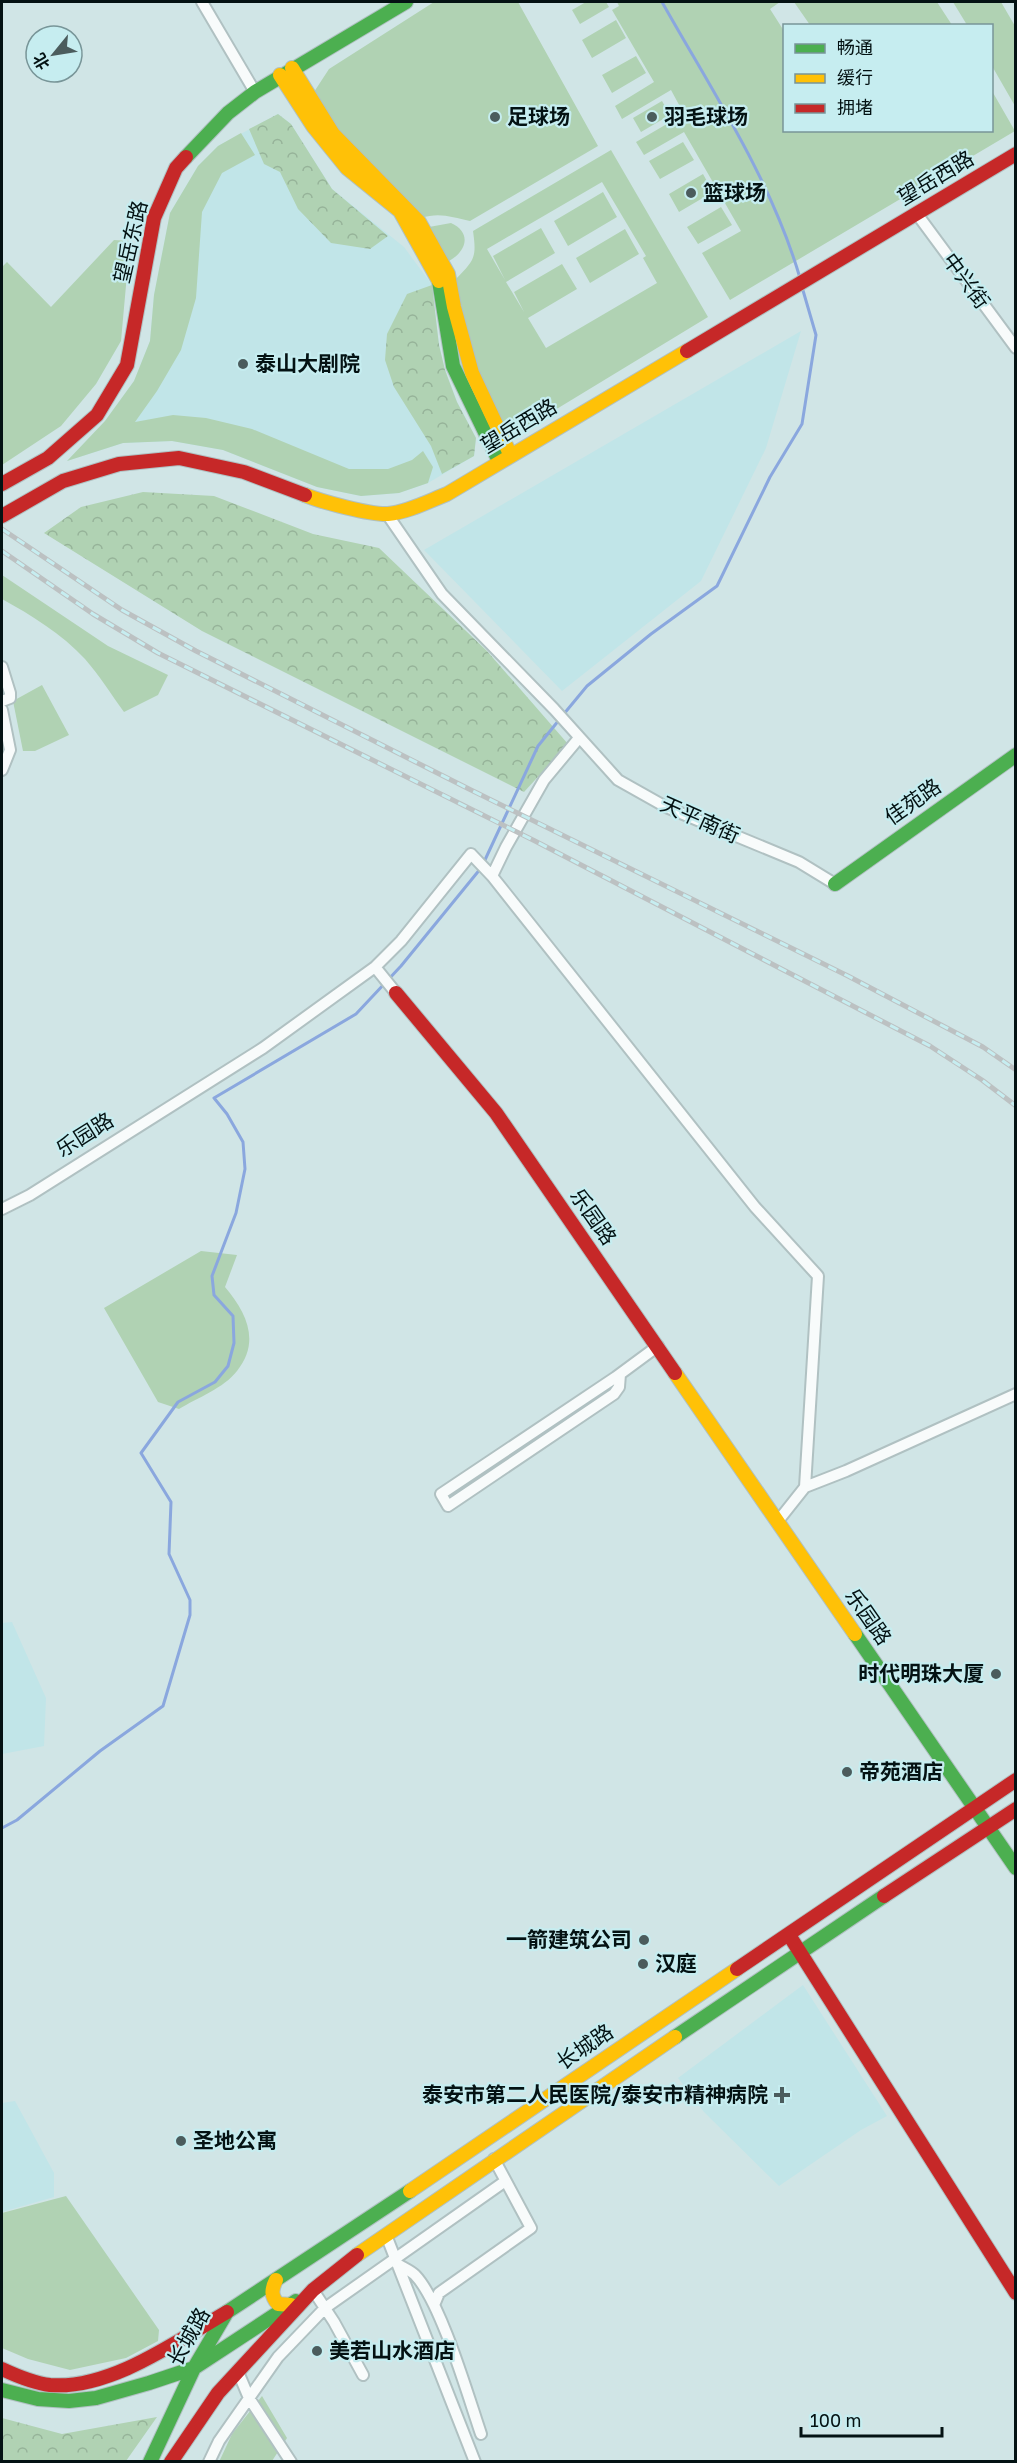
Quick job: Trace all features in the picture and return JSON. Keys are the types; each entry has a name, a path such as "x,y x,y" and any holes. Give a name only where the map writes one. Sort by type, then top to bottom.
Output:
{"main road":[{"name":"望岳东路","path":"2,484 48,458 97,415 128,365 154,218 176,168 228,113 255,92 406,2"},
{"path":"286,72 313,126 347,168 400,211 439,281 453,366 505,458"},
{"name":"望岳西路","path":"2,516 63,481 119,464 179,458 243,472 324,503 387,514 420,505 447,494 1016,154"},
{"path":"48,458 63,481"},
{"name":"佳苑路","path":"835,884 1016,755"},
{"name":"乐园路","path":"396,993 496,1113 1016,1868"},
{"name":"长城路","path":"150,2462 194,2368 227,2312 1016,1780"},
{"name":"长城路","path":"171,2462 218,2393 313,2290 494,2159 901,1883 1016,1809"},
{"path":"789,1935 1016,2293"},
{"path":"276,2280 271,2290 273,2298 278,2304 291,2305"},
{"path":"2,2390 38,2399 69,2401 96,2398 194,2368 313,2290"},
{"path":"2,2369 30,2381 58,2385 77,2383 119,2371 227,2312"}],"street":[{"path":"202,2 255,92"},
{"name":"中兴街","path":"917,214 1016,348"},
{"name":"天平南街","path":"387,514 442,594 554,709 618,780 666,807 799,862 835,884"},
{"path":"2,667 10,698 2,701"},
{"path":"2,710 10,750 2,770"},
{"path":"489,873 544,780 579,738"},
{"path":"378,970 471,854 489,873 755,1207 818,1276 805,1487"},
{"name":"乐园路","path":"2,1209 30,1195 263,1048 378,970 396,993"},
{"path":"620,1374 620,1387 614,1394 448,1506 441,1494 658,1346"},
{"path":"778,1521 805,1487 1016,1394"},
{"path":"434,2305 439,2293 531,2229 504,2182 494,2159"},
{"path":"209,2462 219,2441 278,2357 325,2308 398,2261 504,2182"},
{"path":"386,2235 474,2462"},
{"path":"398,2261 415,2274 434,2305 481,2434"},
{"path":"313,2290 363,2376"},
{"path":"238,2372 249,2398 291,2462"}],"shaded area":[{"path":"278,114 291,124 332,189 404,247 432,285 439,345 445,370 457,402 476,438 474,456 428,483 399,493 361,496 317,487 223,450 172,441 123,443 67,461 105,421 134,381 150,341 154,295 170,213 198,166 218,146"},
{"path":"801,331 766,448 701,581 562,691 424,550"},
{"path":"12,1622 46,1698 44,1746 2,1754 2,1623"},
{"name":"泰安市第二人民医院/泰安市精神病院","path":"803,1985 887,2116 861,2130 779,2186 704,2112 678,2078"},
{"path":"15,2101 54,2173 54,2197 2,2212 2,2103"}],"green space":[{"path":"434,2 518,2 598,146 470,221 440,215 421,218 368,172 312,95 329,69"},
{"path":"586,2 606,2 609,7 580,24 572,10"},
{"path":"617,2 780,2 770,9 783,29 783,132 993,132 993,93 1015,131 730,300 702,253 741,231 684,132 644,155 636,142 684,114 671,90 622,119 615,106 654,82 612,10 619,6"},
{"path":"794,2 937,2 951,24 809,24"},
{"path":"953,2 1001,2 1015,26 1015,106 993,68 993,24 966,24"},
{"path":"616,20 626,38 592,58 582,40"},
{"path":"636,56 646,73 612,93 602,75"},
{"name":"羽毛球场","path":"662,101 670,115 641,132 633,118"},
{"path":"278,114 291,124 332,189 388,236 370,249 331,243 298,209 280,172 264,164 249,129"},
{"path":"241,133 255,155 222,173 202,212 196,298 181,350 157,391 135,422 173,415 206,418 252,429 349,469 388,469 412,460 423,451 433,467 428,483 399,493 361,496 317,487 223,450 172,441 123,443 67,461 105,421 134,381 150,341 154,295 170,213 198,166 218,146"},
{"name":"篮球场","path":"683,142 694,160 660,179 649,161"},
{"path":"611,150 708,317 527,427 514,429 504,424 477,371 455,280 473,258 475,248 473,231","holes":["602,182 646,256 643,258 657,283 546,348 528,318 577,289 562,264 514,292 524,312 506,282 555,253 541,228 493,256 505,280 487,249"]},
{"name":"篮球场","path":"703,174 713,192 679,212 669,194"},
{"path":"603,192 617,217 568,246 554,221"},
{"name":"篮球场","path":"721,207 732,225 698,244 687,227"},
{"path":"451,223 462,232 464,243 459,254 447,262 429,227"},
{"path":"625,229 639,254 590,283 576,258"},
{"path":"114,240 130,241 121,341 96,384 61,426 2,465 2,267 7,262 51,307"},
{"path":"432,285 439,345 445,370 457,402 476,438 474,456 442,474 431,446 394,387 385,360 387,334 407,294"},
{"path":"143,492 214,496 313,534 379,548 487,651 568,744 524,792 202,631 44,533 81,507"},
{"path":"2,575 108,646 168,675 158,695 124,712 76,650 46,626 2,599"},
{"path":"42,685 69,735 35,751 23,751 13,701"},
{"path":"201,1251 237,1255 225,1287 239,1306 248,1327 248,1349 244,1360 232,1377 218,1388 179,1409 158,1402 104,1308"},
{"path":"66,2196 159,2330 158,2341 126,2358 70,2370 28,2359 2,2348 2,2213"},
{"path":"262,2396 287,2438 272,2461 219,2462 232,2434"},
{"path":"157,2417 126,2461 2,2461 2,2418 62,2434"}],"waterway":[{"path":"662,2 757,171 788,241 800,278"},
{"path":"563,715 587,686 651,634 717,586 770,477 802,424 816,335 802,287"},
{"path":"484,862 538,746 559,720"},
{"path":"2,1828 17,1820 100,1751 163,1706 190,1615 190,1600 169,1554 171,1502 141,1453 178,1402 215,1382 228,1366 234,1343 233,1316 214,1295 212,1276 236,1213 245,1169 243,1142 227,1114 214,1098 356,1014 401,966 481,868"}],"railway":[{"path":"2,529 122,610 196,651 848,976 983,1047 1016,1070"},
{"path":"2,551 93,614 158,653 535,841 930,1046 982,1080 1016,1106"}],"traffic: fast":[{"path":"186,157 228,113 255,92 406,2"},
{"path":"439,281 453,366 499,461"},
{"path":"835,884 1016,755"},
{"path":"855,1634 1016,1868"},
{"path":"675,2037 884,1896"},
{"path":"150,2462 194,2368 227,2312 410,2191"},
{"path":"2,2390 38,2399 69,2401 96,2398 149,2383 194,2368 296,2301"}],"traffic: slow":[{"path":"292,68 333,134 419,222 448,274 454,307 472,373 510,454"},
{"path":"280,75 313,126 347,168 400,211 439,281"},
{"path":"305,495 347,508 380,514 396,513 418,506 447,494 687,351"},
{"path":"675,1373 855,1634"},
{"path":"410,2191 737,1969"},
{"path":"357,2255 675,2037"},
{"path":"276,2280 273,2296 278,2304 291,2305"}],"traffic: jam":[{"path":"687,351 1016,154"},
{"path":"2,484 48,458 97,415 127,365 154,218 176,168 186,157"},
{"path":"2,516 63,481 119,464 179,458 244,472 305,495"},
{"path":"396,993 496,1113 675,1373"},
{"path":"737,1969 1016,1780"},
{"path":"884,1896 1016,1809"},
{"path":"789,1935 1016,2293"},
{"path":"171,2462 218,2393 313,2290 357,2255"},
{"path":"2,2369 19,2377 50,2385 96,2380 142,2361 227,2312"}],"place":[{"name":"足球场","path":"495,117"},
{"name":"羽毛球场","path":"652,117"},
{"name":"篮球场","path":"691,193"},
{"name":"泰山大剧院","path":"243,364"},
{"name":"时代明珠大厦","path":"996,1674"},
{"name":"帝苑酒店","path":"847,1772"},
{"name":"一箭建筑公司","path":"644,1940"},
{"name":"汉庭","path":"643,1964"},
{"name":"泰安市第二人民医院/泰安市精神病院","path":"782,2095"},
{"name":"圣地公寓","path":"181,2141"},
{"name":"美若山水酒店","path":"317,2351"}]}
